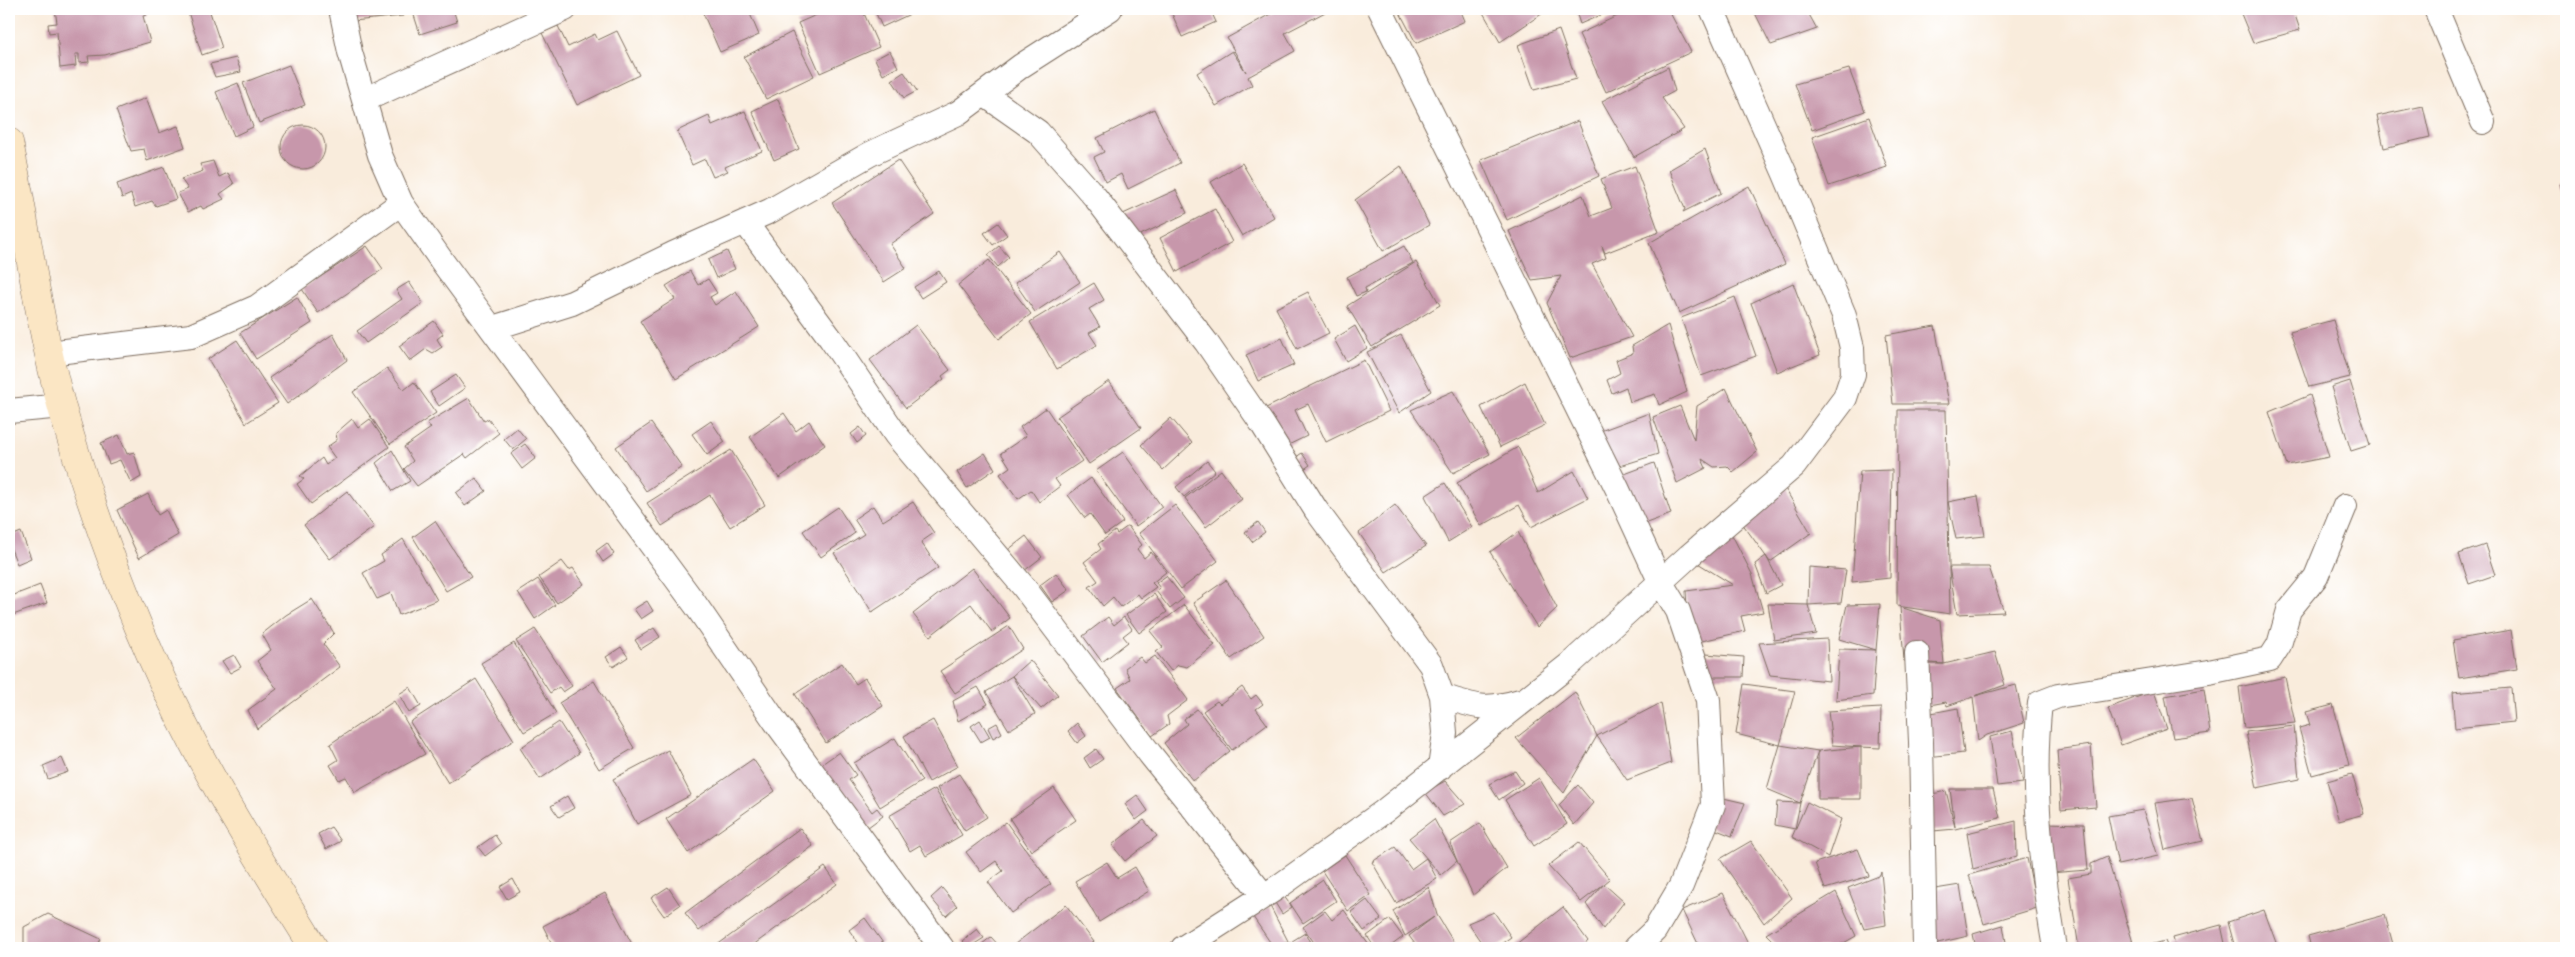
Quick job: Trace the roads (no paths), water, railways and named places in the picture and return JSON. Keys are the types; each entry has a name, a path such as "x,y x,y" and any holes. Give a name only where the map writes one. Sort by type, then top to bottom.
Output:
{"main road":[{"path":"9,142 13,182 49,353 86,488 151,656 191,740 228,808 314,948"}],"street":[{"path":"341,9 350,52 380,155 401,203 444,264 493,328 545,403 695,604 775,721 942,948"},
{"path":"364,100 565,9"},
{"path":"493,328 572,303 770,211 870,154 958,113 1021,66 1110,9"},
{"path":"1380,9 1608,470 1661,582 1678,611 1708,700 1713,804 1681,886 1655,930 1636,948"},
{"path":"1183,948 1264,896 1383,812 1527,699 1794,466 1845,398 1853,374 1852,348 1844,315 1785,174 1712,9"},
{"path":"2436,9 2483,122"},
{"path":"984,94 1038,132 1095,198 1206,342 1263,425 1316,510 1431,665 1442,696 1445,733 1440,768"},
{"path":"49,353 191,336 257,307 401,203"},
{"path":"745,222 831,339 896,435 1023,586 1150,754 1264,896"},
{"path":"9,411 62,406"},
{"path":"2056,948 2040,854 2036,779 2040,703 2058,696 2209,672 2270,659 2279,645 2289,610 2316,577 2345,506"},
{"path":"1917,653 1921,742 1925,948"},
{"path":"1442,696 1468,704 1497,708 1527,699"}]}
